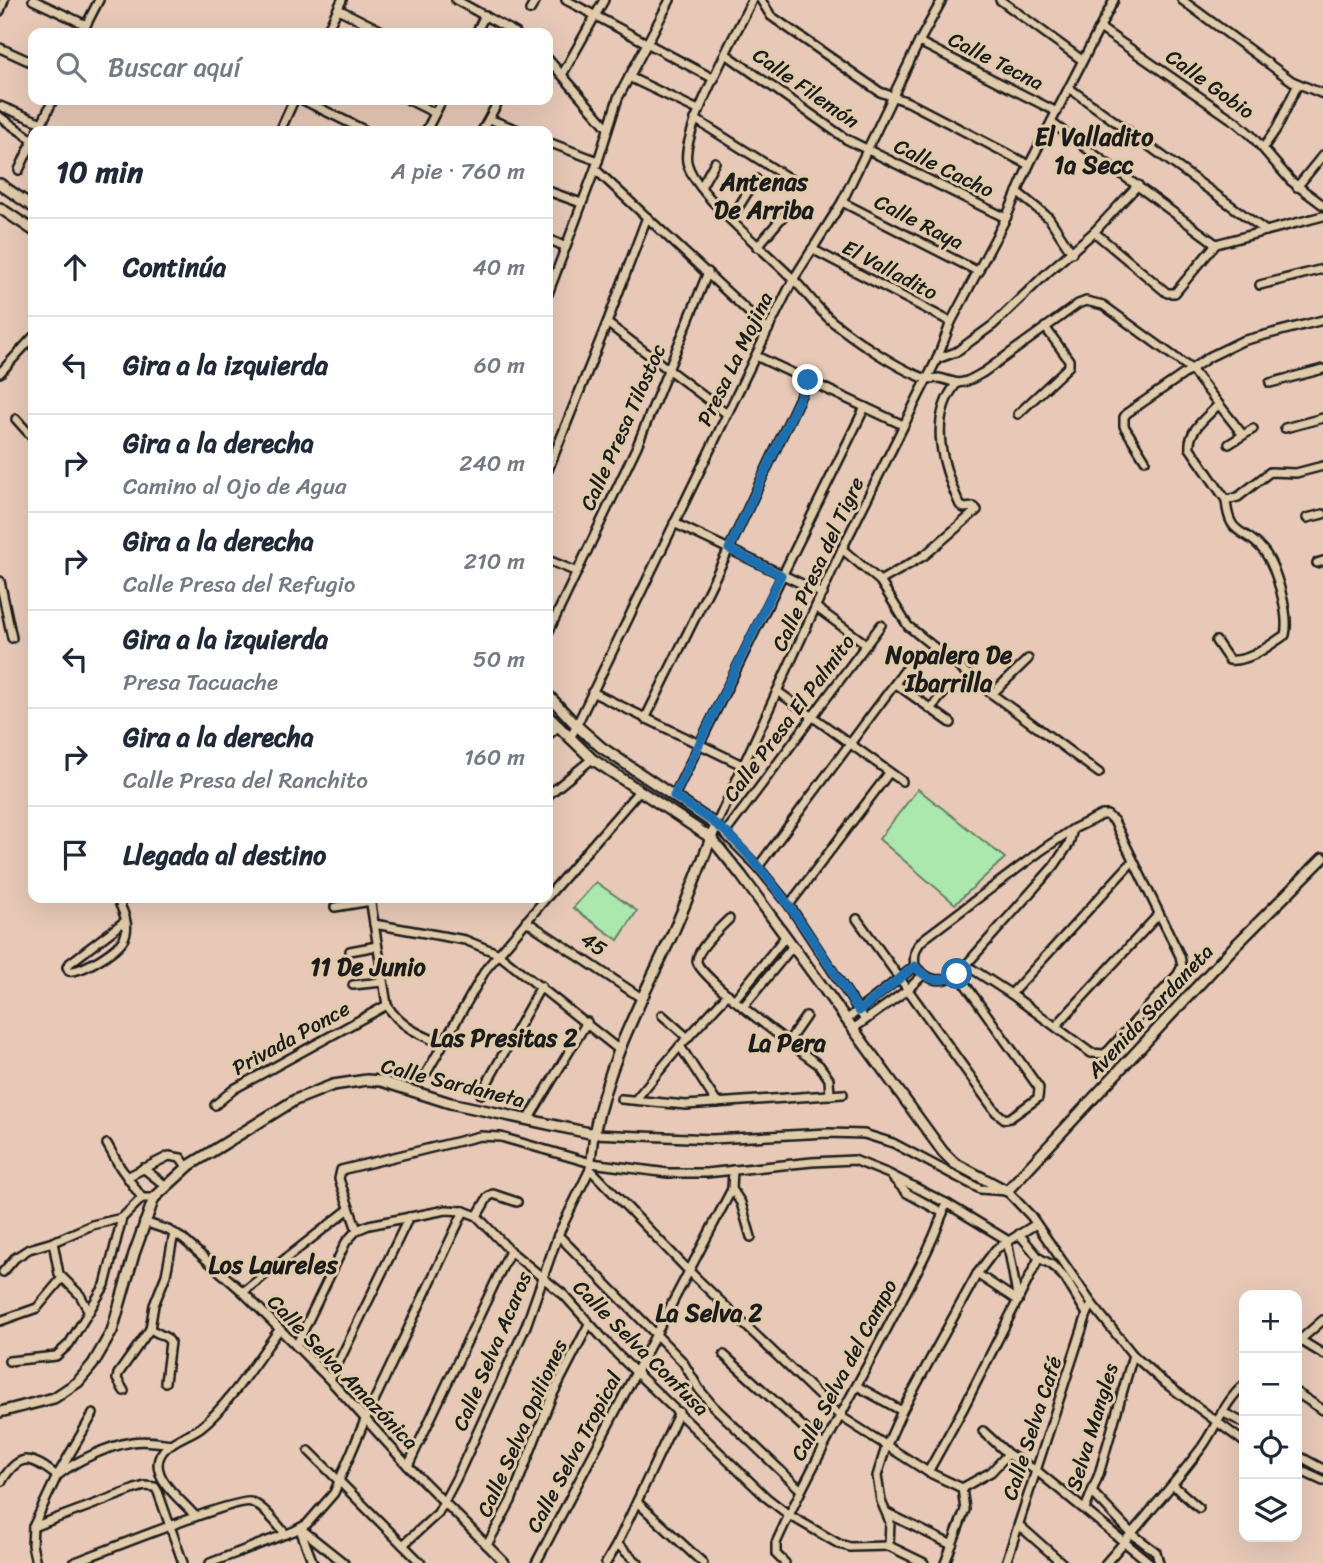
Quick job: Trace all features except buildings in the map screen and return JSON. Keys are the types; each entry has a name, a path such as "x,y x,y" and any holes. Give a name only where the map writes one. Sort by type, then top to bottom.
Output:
{"street":[{"path":"0,10 4,0"},
{"path":"33,0 86,25"},
{"path":"84,28 99,0"},
{"path":"328,28 342,0"},
{"path":"456,0 507,28"},
{"path":"530,10 536,0"},
{"path":"566,0 714,79"},
{"path":"562,75 604,0"},
{"path":"553,279 618,99 670,0"},
{"path":"752,0 698,110 686,155 691,172 701,187 757,247 843,330 886,358 926,379 942,378 957,383"},
{"path":"761,0 771,16 880,92 908,102 1029,165"},
{"name":"Presa La Mojina","path":"570,739 793,280 842,202 942,0"},
{"path":"1000,0 1082,60"},
{"name":"Calle Presa del Tigre","path":"591,1163 593,1139 605,1087 618,1049 640,997 682,913 716,825 776,691 824,594 842,549 937,359 951,322 979,272 1029,165 1114,0"},
{"path":"1182,0 1298,85 1323,94"},
{"path":"338,9 376,28"},
{"path":"478,28 485,15"},
{"name":"Calle Gobio","path":"1100,28 1226,114 1251,135 1284,175 1323,205"},
{"name":"Calle Tecna","path":"919,42 1057,113"},
{"path":"0,48 28,62"},
{"name":"Calle Filemón","path":"726,54 846,139 867,150"},
{"path":"553,65 608,128"},
{"path":"629,77 698,110"},
{"path":"1263,148 1277,128 1298,85"},
{"path":"1069,88 1266,230"},
{"path":"40,126 51,105"},
{"path":"282,126 292,105"},
{"path":"313,105 356,126"},
{"path":"419,105 435,113"},
{"path":"428,126 439,105"},
{"path":"484,126 496,105"},
{"path":"0,106 38,126"},
{"path":"0,117 28,137"},
{"path":"488,119 507,126"},
{"path":"695,119 793,181"},
{"path":"1052,123 1216,244"},
{"path":"553,144 596,165 646,217 768,330"},
{"name":"Calle Cacho","path":"867,150 1006,218"},
{"path":"19,170 28,151"},
{"path":"1297,187 1323,155"},
{"path":"701,187 715,162"},
{"path":"731,219 756,179"},
{"path":"0,184 28,204"},
{"path":"937,359 956,352 981,335 1094,232 1138,185"},
{"path":"1017,192 1049,218 1072,253"},
{"path":"553,193 582,203"},
{"name":"Calle Raya","path":"842,202 979,272"},
{"path":"0,208 28,227"},
{"path":"757,247 790,208"},
{"path":"1094,232 1167,293 1175,293 1216,244 1323,216"},
{"path":"553,458 646,217"},
{"path":"553,241 566,247"},
{"name":"El Valladito","path":"812,249 951,322"},
{"path":"1260,285 1323,269"},
{"name":"Calle Presa Tilostoc","path":"553,622 637,446 708,272"},
{"path":"880,581 925,555 977,510 960,505 946,473 941,424 944,402 957,383 984,372 1078,304 1093,301 1102,305 1191,369 1243,435"},
{"path":"1145,460 1124,426 1124,417 1209,357 1242,341 1323,320"},
{"path":"607,323 727,414"},
{"path":"1018,414 1069,366 1069,360 1045,327"},
{"path":"0,373 28,342"},
{"path":"755,356 903,425"},
{"path":"1270,383 1323,369"},
{"path":"645,719 808,380"},
{"path":"1216,641 1229,660 1236,661 1255,655 1285,635 1287,627 1278,580 1267,557 1262,549 1239,533 1229,522 1226,500 1190,448 1189,442 1194,431 1219,405"},
{"path":"674,796 865,407"},
{"path":"1285,428 1323,418"},
{"path":"16,419 28,432"},
{"path":"1229,444 1253,429"},
{"path":"1226,500 1238,497 1270,472 1296,473 1323,466"},
{"path":"1307,518 1323,514"},
{"path":"674,523 824,594"},
{"path":"842,549 880,581 908,626 992,694 1099,773"},
{"path":"553,562 577,572"},
{"path":"0,583 12,638"},
{"path":"817,608 866,644"},
{"name":"Calle Presa El Palmito","path":"726,832 881,625"},
{"path":"758,867 914,658"},
{"path":"992,694 1028,659"},
{"path":"896,684 951,723"},
{"path":"930,709 948,688"},
{"path":"776,691 902,781"},
{"path":"592,692 744,766"},
{"path":"553,701 576,726 618,759 726,832 789,905 865,1020"},
{"path":"553,722 592,759 711,838 943,1152 954,1163 1007,1191 1026,1210 1092,1304 1133,1355 1161,1380 1239,1438"},
{"path":"553,731 558,727"},
{"path":"553,791 592,759"},
{"path":"789,905 889,773"},
{"path":"553,890 639,791"},
{"path":"966,965 1012,994 1091,1053 1104,1054 1180,970 1180,956 1111,817 1102,815 1073,829 1042,850 925,938 915,952 915,966 933,981 957,974 1054,866 1069,844 1073,829"},
{"name":"Avenida Sardaneta","path":"1007,1191 1233,948 1323,859"},
{"path":"1012,994 1132,862"},
{"path":"119,903 125,921 127,929 119,947 75,972 69,971 67,967 70,963 125,921"},
{"path":"335,907 355,903"},
{"path":"370,903 387,1005 392,1014 407,1027 442,1044"},
{"path":"426,1072 485,969 542,903"},
{"path":"1056,1026 1158,914"},
{"path":"729,919 698,955 699,968 743,1007 825,1071 829,1079 830,1095"},
{"path":"857,919 996,1112 1005,1119 1010,1118 1038,1098 1039,1088 957,974"},
{"name":"45","path":"526,921 640,997"},
{"path":"374,924 465,940 497,953 618,1049"},
{"path":"636,1099 680,1046 731,997 786,936"},
{"path":"350,951 377,946"},
{"path":"743,1007 793,946"},
{"path":"846,1020 915,966"},
{"path":"853,1029 907,990 923,975"},
{"path":"353,985 382,982"},
{"path":"481,1094 541,986"},
{"name":"Privada Ponce","path":"215,1105 234,1089 387,1005"},
{"path":"662,1015 688,1038"},
{"path":"789,1042 806,1016"},
{"path":"528,1120 587,1022"},
{"path":"680,1046 717,1103"},
{"name":"Calle Sardaneta","path":"0,1412 54,1398 78,1382 93,1364 112,1331 144,1222 155,1198 166,1186 187,1167 295,1100 316,1091 352,1082 368,1080 394,1084 442,1101 528,1120 593,1139 712,1139 828,1133 864,1134 893,1143 980,1189 1007,1191"},
{"path":"621,1099 686,1105 843,1094"},
{"path":"296,1346 346,1242 357,1230 339,1179 340,1172 344,1168 480,1136 501,1137 591,1163 668,1173 854,1160 889,1174 946,1203 1007,1240 1018,1301"},
{"path":"107,1144 142,1198"},
{"path":"127,1178 169,1156 181,1158 187,1167"},
{"path":"591,1163 690,1272 840,1416 886,1447 962,1489"},
{"name":"Calle Selva Acaros","path":"403,1545 438,1513 445,1502 526,1326 558,1235 591,1163"},
{"path":"143,1168 166,1186"},
{"name":"Calle Selva Tropical","path":"536,1563 732,1189 733,1170"},
{"path":"889,1174 897,1185 943,1213"},
{"path":"732,1189 741,1203 751,1237"},
{"path":"477,1216 488,1197 497,1194 517,1202"},
{"path":"9,1361 56,1356 69,1344 108,1278 122,1218 142,1198 155,1198"},
{"name":"Calle Selva del Campo","path":"785,1563 776,1554 776,1543 823,1446 857,1387 933,1240 946,1203"},
{"path":"243,1292 349,1209"},
{"name":"Calle Selva Confusa","path":"357,1230 369,1225 446,1210 477,1216 510,1251 564,1295 636,1373 680,1412 767,1498 789,1515 839,1544 850,1547 890,1546"},
{"path":"210,1563 304,1526 334,1493 365,1420 464,1212"},
{"path":"330,1380 409,1217"},
{"path":"3,1272 22,1253 92,1225 122,1218"},
{"name":"Calle Selva Amazónica","path":"144,1222 172,1231 243,1292 330,1380 408,1466 505,1563"},
{"path":"923,1563 890,1546 890,1522 881,1501 877,1476 886,1447 902,1411 977,1274 996,1249 1036,1224"},
{"path":"124,1391 117,1379 118,1374 150,1329 153,1305 166,1275 172,1231"},
{"path":"1019,1234 1040,1258 1065,1278 1087,1314"},
{"path":"558,1235 683,1362 706,1398 801,1489"},
{"path":"53,1242 62,1278 80,1295 89,1312"},
{"path":"408,1466 510,1251"},
{"path":"928,1472 1040,1258"},
{"path":"977,1274 1018,1301"},
{"path":"0,1321 37,1308 62,1278"},
{"name":"Calle Selva Café","path":"1006,1563 1092,1304"},
{"path":"1302,1339 1323,1321"},
{"name":"Calle Selva Opiliones","path":"487,1545 510,1501 551,1398 589,1324"},
{"path":"150,1329 170,1342 166,1382"},
{"path":"195,1516 164,1480 159,1468 160,1456 171,1444 190,1435 213,1416 279,1330"},
{"path":"1302,1343 1323,1354"},
{"name":"Selva Mangles","path":"1085,1509 1133,1355"},
{"path":"724,1356 823,1446"},
{"path":"857,1387 902,1411"},
{"path":"1106,1563 1173,1485 1205,1443 1229,1401 1239,1390"},
{"path":"1302,1396 1323,1410"},
{"path":"609,1560 680,1412"},
{"path":"1222,1412 1239,1420"},
{"path":"36,1563 32,1545 33,1527 57,1476 93,1414"},
{"path":"983,1431 1008,1454 1037,1471 1150,1563"},
{"path":"57,1476 74,1463 121,1445 144,1441 171,1444"},
{"path":"309,1451 421,1563"},
{"path":"962,1489 991,1472 1008,1454"},
{"path":"1302,1458 1323,1469"},
{"path":"2,1482 12,1466 29,1460 57,1476"},
{"path":"1302,1471 1323,1481"},
{"path":"1173,1485 1199,1508"},
{"path":"33,1527 145,1486 155,1487 183,1563"},
{"path":"945,1563 965,1510 962,1489"},
{"path":"1092,1492 1131,1534 1156,1552 1159,1563"},
{"path":"162,1505 179,1498"},
{"path":"73,1563 238,1502 252,1502 286,1534"},
{"path":"637,1502 704,1563"},
{"path":"887,1513 952,1545"},
{"path":"304,1526 342,1563"},
{"path":"304,1526 313,1563"},
{"path":"1020,1526 1062,1563"},
{"path":"617,1544 638,1563"}],"green space":[{"path":"918,789 1005,858 955,904 879,839"},
{"path":"596,882 637,911 618,940 573,908"}],"district":[{"name":"El Valladito 1a Secc","path":"1094,151"},
{"name":"Antenas De Arriba","path":"764,196"},
{"name":"Nopalera De Ibarrilla","path":"949,669"},
{"name":"11 De Junio","path":"368,967"},
{"name":"Las Presitas 2","path":"504,1038"},
{"name":"La Pera","path":"787,1043"},
{"name":"Los Laureles","path":"273,1265"},
{"name":"La Selva 2","path":"709,1313"}],"route":[{"path":"808,380 729,549 781,575 674,796 726,832 758,867 789,905 859,1011 915,966 927,979 933,981 957,974"}]}
